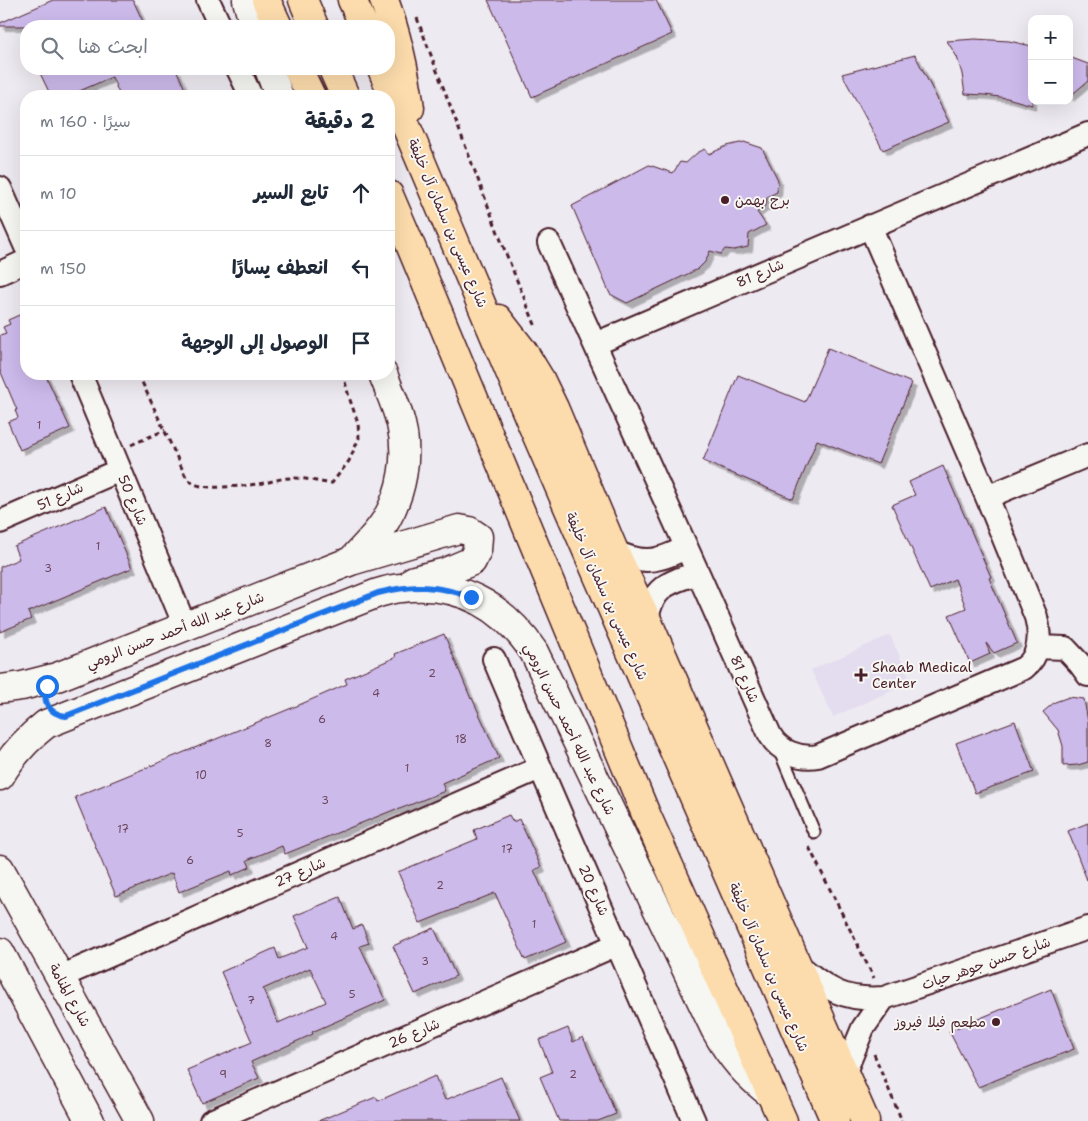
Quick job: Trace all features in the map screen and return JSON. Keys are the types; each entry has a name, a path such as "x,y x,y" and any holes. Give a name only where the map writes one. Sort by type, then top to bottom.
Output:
{"highway":[{"path":"266,0 275,20"},
{"path":"303,0 311,20"},
{"path":"352,0 361,20"},
{"path":"384,0 391,20"},
{"path":"395,34 403,64 412,137"},
{"path":"301,75 307,90"},
{"path":"336,75 342,90"},
{"name":"شارع عيسى بن سلمان آل خليفة","path":"385,75 391,90"},
{"name":"شارع عيسى بن سلمان آل خليفة","path":"395,98 539,440 835,1121"},
{"path":"398,228 641,802 783,1121"},
{"path":"481,302 504,326 523,351 540,379 554,408 614,551 647,620 864,1121"}],"street":[{"path":"208,0 217,20"},
{"path":"247,0 252,20"},
{"path":"241,75 247,90"},
{"path":"271,75 277,90"},
{"name":"شارع 81","path":"595,344 1088,134"},
{"path":"0,188 20,233"},
{"path":"778,746 801,756 818,756 1024,668 1033,659 1038,647 1039,634 1036,617 987,497 870,226"},
{"name":"شارع 81","path":"549,244 770,735 778,746"},
{"path":"0,273 20,265"},
{"name":"شارع 50","path":"83,380 185,626"},
{"name":"شارع عبد الله أحمد حسن الرومي","path":"0,688 22,686 57,677 351,561 386,520 400,486 404,466 404,443 401,424 385,380"},
{"path":"987,497 1088,454"},
{"name":"شارع 51","path":"0,522 117,462"},
{"path":"351,561 459,529 469,531 478,537 477,550 472,561 446,572 414,580 400,588"},
{"path":"614,551 630,558 648,560 660,559 686,548"},
{"path":"647,620 652,601 658,592 673,581 698,573"},
{"name":"شارع عبد الله أحمد حسن الرومي","path":"0,776 18,749 46,724 378,593 422,586 455,591 471,597 486,604 513,625 534,652 715,1029 739,1066 754,1082 772,1095"},
{"path":"1038,647 1065,648 1088,674"},
{"name":"شارع 20","path":"494,659 694,1121"},
{"path":"57,677 47,686 45,699 52,711 58,715 66,716"},
{"path":"0,742 2,760 0,771"},
{"name":"شارع 27","path":"60,977 540,768"},
{"name":"شارع المنامة","path":"4,880 140,1121"},
{"name":"شارع حسن جوهر حيات","path":"797,964 833,991 850,997 866,999 884,998 1088,928"},
{"name":"شارع 26","path":"211,1121 618,944"},
{"path":"0,952 90,1121"},
{"path":"844,1074 863,1028 884,998"}],"lane":[{"path":"778,746 814,832"}],"path":[{"path":"414,9 505,251 538,332"},
{"path":"141,380 186,477 195,484 217,487 257,484 281,478 332,483 349,461 359,438 358,424 345,380"},
{"path":"117,462 165,430"},
{"path":"814,832 804,836 884,998"},
{"path":"863,1028 902,1121"}],"shaded area":[{"name":"Shaab Medical Center","path":"890,635 911,682 833,717 811,670"}],"building":[{"path":"53,0 133,0 142,20 20,20 20,26 0,26 0,23"},
{"path":"488,0 656,0 672,34 532,97"},
{"path":"975,39 1009,41 1028,45 1028,104 1007,98 965,94 957,57 947,41"},
{"path":"915,55 949,122 883,150 842,74"},
{"path":"1073,58 1088,64 1088,81 1073,94"},
{"path":"41,75 179,75 185,90 117,90 112,77 82,90 48,90"},
{"path":"744,142 762,148 778,180 777,192 767,197 766,205 757,212 766,225 749,234 748,247 734,250 725,249 721,254 710,251 705,262 698,269 627,303 610,294 572,206 649,165 673,173 680,162 686,163 697,153 705,149 709,154 727,146"},
{"path":"20,315 20,380 48,380 70,428 20,450 8,422 18,418 15,410 17,410 0,370 0,335 6,333 3,327 10,324 8,320"},
{"path":"828,348 912,383 878,464 817,440 793,499 703,461 738,375 805,402"},
{"path":"943,466 1017,643 994,653 986,643 990,654 970,663 949,615 966,608 955,579 930,590 892,505 915,495 909,482"},
{"path":"106,507 132,568 28,612 31,619 0,632 0,567 19,559 14,546"},
{"path":"444,634 471,699 499,758 442,783 445,791 285,854 282,846 247,860 250,867 232,875 231,871 179,892 172,873 116,896 75,797 347,684 345,679 396,657 395,654"},
{"path":"1069,697 1084,699 1088,722 1088,762 1063,766 1063,746 1058,730 1043,712 1055,702"},
{"path":"1015,721 1034,772 975,793 956,743"},
{"path":"509,815 513,822 519,819 541,867 534,870 566,942 525,960 495,893 420,923 398,872 477,839 474,830"},
{"path":"1088,823 1088,880 1087,880 1068,831"},
{"path":"340,897 353,929 362,925 369,943 360,946 385,1000 312,1032 313,1034 251,1062 259,1078 202,1103 187,1070 252,1042 221,972 275,948 279,959 308,947 294,916","holes":["310,968 326,1002 278,1023 263,989"]},
{"path":"434,928 456,976 415,994 393,946"},
{"path":"1051,989 1074,1049 978,1087 949,1031"},
{"path":"568,1028 573,1042 583,1037 616,1114 598,1121 559,1121 540,1077 552,1072 539,1040"},
{"path":"435,1076 445,1100 501,1077 520,1121 318,1121 376,1097 378,1101"}],"place":[{"name":"برج بهمن","path":"725,200"},
{"name":"Shaab Medical Center","path":"861,675"},
{"name":"مطعم فيلا فيروز","path":"996,1022"}],"route":[{"path":"47,686 45,699 48,706 58,715 66,716 378,593 422,586 455,591 471,597"}]}
